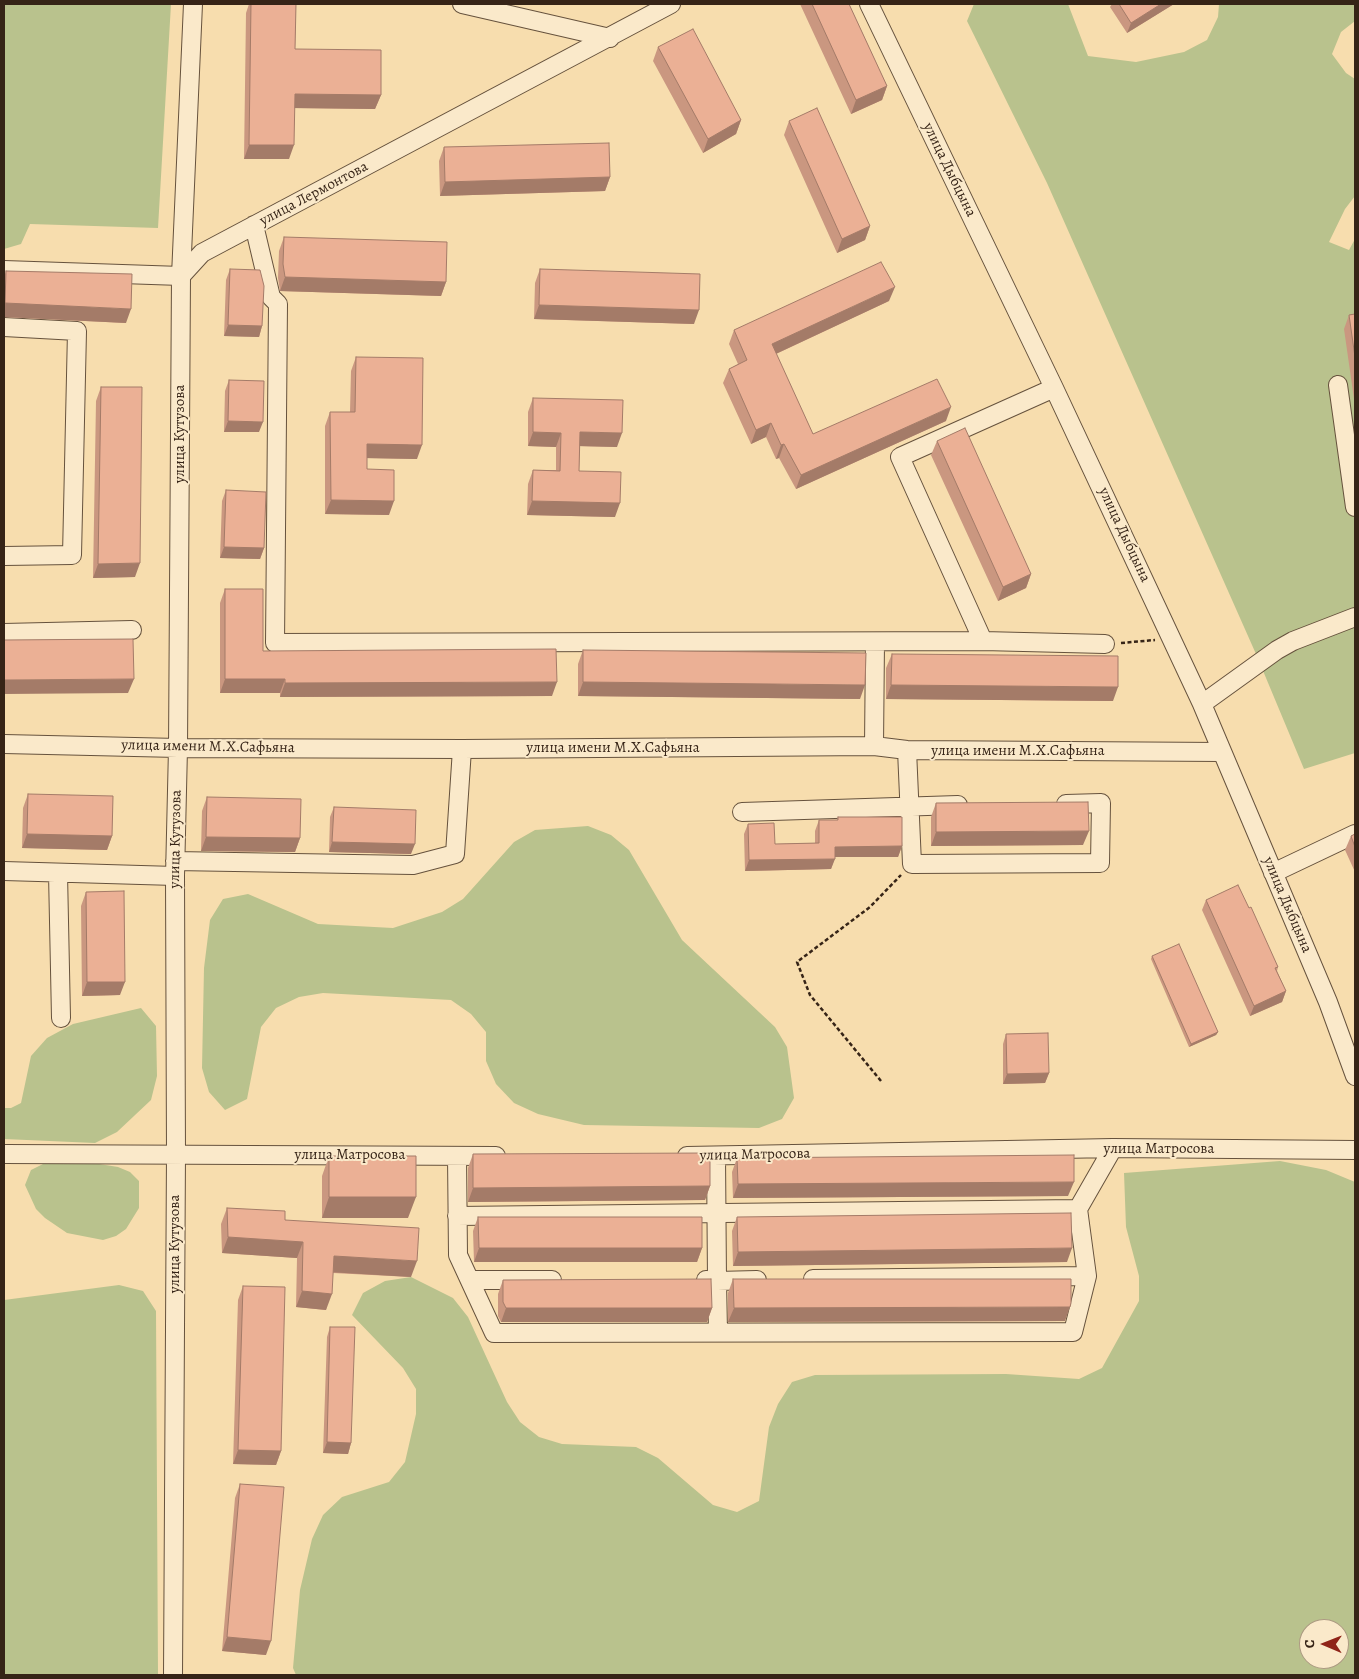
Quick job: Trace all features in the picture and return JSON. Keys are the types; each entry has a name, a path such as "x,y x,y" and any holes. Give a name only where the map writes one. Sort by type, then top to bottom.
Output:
{"street":[{"name":"улица Кутузова","path":"173,1675 176,1154 175,868 178,748 181,276 193,4"},
{"path":"462,4 610,38"},
{"name":"улица Лермонтова","path":"181,276 202,253 671,4"},
{"name":"улица Дыбцына","path":"869,4 1173,639 1328,1002 1355,1076"},
{"path":"254,226 271,297 278,304 275,644 983,641 1104,644"},
{"path":"4,270 181,276"},
{"path":"4,327 77,330 72,555 4,556"},
{"path":"1338,385 1355,507"},
{"path":"983,641 900,457 1054,388"},
{"path":"1202,704 1277,650 1293,641 1355,617"},
{"path":"4,633 132,630"},
{"path":"874,746 875,642"},
{"name":"улица имени М.Х.Сафьяна","path":"4,744 178,748 462,749 874,746 907,750 1222,752"},
{"path":"4,871 58,873 175,868 413,865 455,854 462,749"},
{"path":"907,750 912,864 1100,863 1101,803 1053,804"},
{"path":"742,812 977,805"},
{"path":"1273,872 1355,834"},
{"path":"58,873 61,1018"},
{"path":"457,1156 458,1255 494,1333 1073,1332 1087,1276 1078,1209 1113,1148"},
{"name":"улица Матросова","path":"666,1156 1113,1148 1355,1150"},
{"name":"улица Матросова","path":"4,1154 517,1156"},
{"path":"716,1156 718,1332"},
{"path":"457,1216 1078,1209"},
{"path":"794,1280 1087,1276"},
{"path":"470,1280 569,1280"},
{"path":"687,1280 775,1280"}],"path":[{"path":"1104,644 1173,639"},
{"path":"880,1081 810,995 797,962 870,907 912,864"}],"green space":[{"path":"4,4 171,4 158,228 30,224 21,244 4,249"},
{"path":"974,4 1068,4 1088,56 1136,62 1184,52 1207,40 1218,17 1219,4 1355,4 1355,21 1341,32 1332,54 1346,73 1355,79 1355,196 1345,209 1329,242 1349,250 1355,239 1355,753 1304,769 1256,654 1047,183 967,21"},
{"path":"588,826 611,835 629,850 682,940 775,1027 787,1047 794,1098 782,1119 759,1128 584,1125 538,1114 514,1103 496,1084 486,1061 486,1032 471,1014 451,1000 323,993 299,997 276,1008 261,1027 247,1099 225,1110 209,1092 202,1068 204,968 210,920 223,899 248,894 318,924 393,928 442,912 463,899 514,842 535,830"},
{"path":"141,1008 156,1026 157,1076 151,1100 117,1132 95,1143 4,1139 4,1108 11,1108 21,1103 31,1056 47,1038 73,1024"},
{"path":"1280,1161 1326,1170 1355,1182 1355,1675 296,1675 293,1668 300,1590 312,1539 323,1515 342,1497 389,1482 405,1462 416,1414 416,1389 403,1368 352,1315 363,1293 385,1281 411,1277 453,1298 468,1317 507,1402 520,1422 539,1437 562,1444 636,1447 658,1458 713,1505 737,1512 759,1501 769,1427 778,1404 792,1382 815,1375 1006,1374 1079,1379 1102,1368 1139,1301 1139,1276 1126,1227 1124,1173"},
{"path":"93,1163 118,1167 130,1172 139,1181 139,1208 126,1229 116,1236 103,1240 67,1233 45,1218 36,1209 25,1185 31,1170 43,1164"},
{"path":"119,1285 143,1291 156,1311 158,1675 4,1675 4,1300"}],"building":[{"path":"251,4 296,4 295,49 381,50 381,95 295,94 294,145 249,145"},
{"path":"812,4 849,4 887,86 856,100"},
{"path":"1119,4 1161,4 1131,23"},
{"path":"693,29 741,120 708,139 658,47"},
{"path":"817,108 870,226 842,239 789,121"},
{"path":"609,143 610,177 445,182 444,147"},
{"path":"284,237 447,242 446,282 285,277 283,264"},
{"path":"881,262 895,287 772,344 813,434 937,379 951,407 801,475 784,444 781,445 771,423 756,430 729,369 747,360 734,330"},
{"path":"230,269 260,270 264,286 262,326 228,325"},
{"path":"540,269 700,274 699,310 539,305"},
{"path":"6,271 132,274 131,309 5,303"},
{"path":"1355,314 1355,357 1349,315"},
{"path":"356,357 423,358 422,445 367,444 367,469 394,470 394,501 331,500 330,412 355,412"},
{"path":"229,380 264,381 263,422 228,421"},
{"path":"101,387 142,387 140,563 98,564"},
{"path":"533,398 623,400 622,433 580,432 579,471 621,472 620,503 532,501 533,470 560,471 561,433 533,432"},
{"path":"965,428 1031,574 1003,587 937,441"},
{"path":"226,490 266,492 264,548 224,547"},
{"path":"225,589 263,589 263,651 556,649 557,682 285,683 285,679 225,679"},
{"path":"133,639 134,679 4,680 4,640"},
{"path":"583,650 866,653 865,685 583,682"},
{"path":"892,654 1118,656 1118,687 891,685"},
{"path":"28,794 113,796 112,836 27,834"},
{"path":"207,797 301,799 300,838 206,837"},
{"path":"1088,802 1089,831 936,832 936,803"},
{"path":"334,807 416,810 415,844 332,842"},
{"path":"838,817 902,817 902,846 835,847 835,859 749,860 748,824 774,823 775,844 819,843 819,820 838,820"},
{"path":"1355,834 1355,847 1351,836"},
{"path":"1238,885 1249,908 1251,907 1278,967 1275,968 1286,991 1254,1006 1206,900"},
{"path":"124,891 125,982 87,982 86,892"},
{"path":"1179,944 1218,1032 1191,1044 1152,956"},
{"path":"1048,1033 1049,1073 1007,1074 1006,1034"},
{"path":"710,1153 710,1186 473,1188 473,1154"},
{"path":"1074,1155 1074,1182 738,1184 737,1158"},
{"path":"329,1156 416,1156 416,1197 329,1197"},
{"path":"227,1208 285,1211 285,1220 419,1228 417,1261 334,1256 332,1294 302,1291 303,1242 228,1237"},
{"path":"1071,1213 1072,1248 738,1252 737,1217"},
{"path":"478,1217 702,1217 702,1248 479,1248"},
{"path":"711,1279 712,1308 506,1308 503,1302 503,1280"},
{"path":"733,1279 1071,1279 1071,1303 1070,1307 734,1308"},
{"path":"243,1286 285,1287 281,1451 238,1450"},
{"path":"330,1327 355,1327 351,1443 327,1442"},
{"path":"240,1484 284,1487 271,1641 227,1637"}]}
